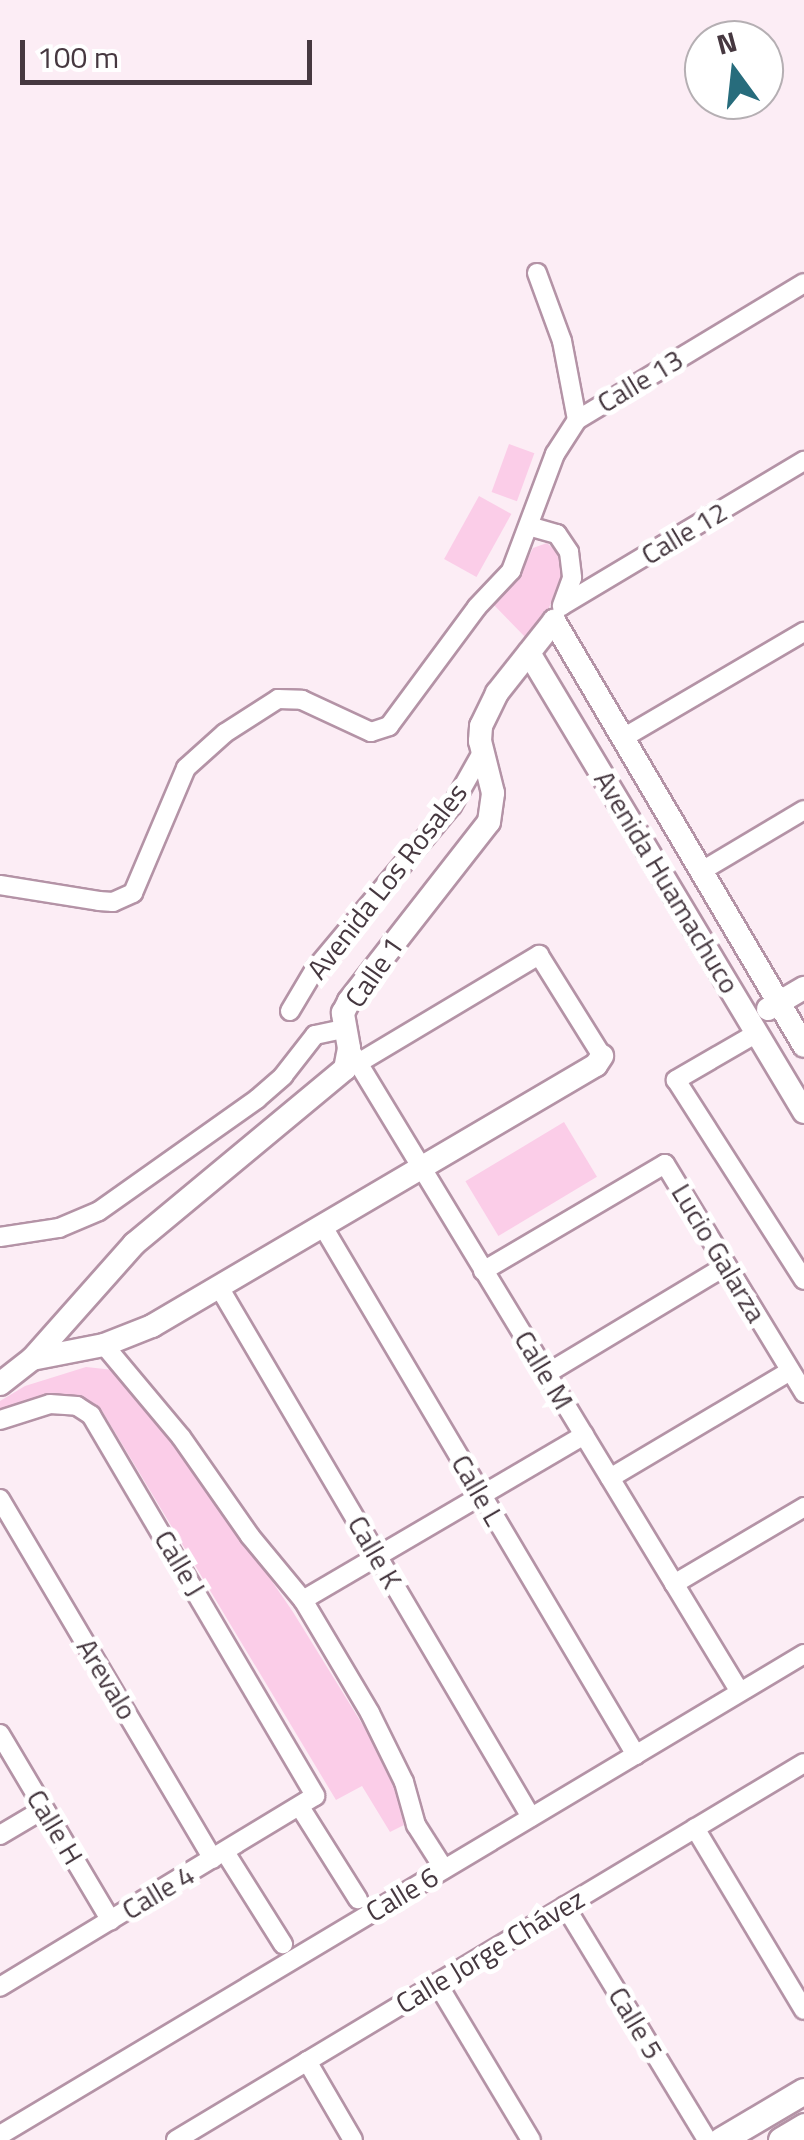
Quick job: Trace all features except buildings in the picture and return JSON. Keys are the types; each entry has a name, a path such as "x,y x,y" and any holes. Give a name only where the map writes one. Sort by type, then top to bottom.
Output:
{"main road":[{"path":"722,2140 804,2090"},
{"path":"781,2140 804,2126"}],"street":[{"path":"537,272 562,341 576,420"},
{"name":"Calle 13","path":"0,884 99,902 123,900 141,880 186,768 225,733 278,699 302,700 371,732 389,726 477,607 512,572 532,526 555,454 576,420 804,283"},
{"name":"Calle 12","path":"559,613 804,462"},
{"path":"532,526 557,534 570,552 572,578 559,613"},
{"name":"Calle 1","path":"0,1384 32,1360 112,1265 345,1069 351,1046 343,1013 356,988 489,822 494,793 481,726 487,708 559,613"},
{"name":"Avenida Huamachuco","path":"559,613 623,738 700,872 778,1004 801,1034"},
{"path":"623,738 804,632"},
{"name":"Avenida Huamachuco","path":"530,653 804,1112"},
{"name":"Avenida Los Rosales","path":"290,1011 315,969 452,806 483,751"},
{"path":"700,872 804,810"},
{"path":"0,1237 59,1228 99,1211 257,1099 283,1076 314,1035 351,1046 539,955 602,1056"},
{"path":"804,988 778,1004 757,1034 676,1080 804,1280"},
{"path":"757,1034 801,1034"},
{"name":"Calle M","path":"351,1046 740,1692"},
{"name":"Calle 1","path":"32,1360 104,1344 152,1326 596,1064 602,1056"},
{"name":"Lucio Galarza","path":"483,1270 664,1164 804,1393"},
{"name":"Calle L","path":"322,1225 636,1754"},
{"path":"546,1374 726,1266"},
{"name":"Calle K","path":"219,1286 532,1817"},
{"path":"104,1344 182,1436 250,1536 303,1600 370,1713 404,1782 416,1825 444,1870"},
{"path":"610,1478 790,1371"},
{"name":"Calle J","path":"0,1420 50,1404 77,1406 91,1415 358,1898"},
{"path":"303,1600 584,1435"},
{"name":"Arevalo","path":"0,1499 219,1856 283,1944"},
{"path":"674,1584 804,1508"},
{"name":"Calle 6","path":"0,2135 804,1654"},
{"name":"Calle H","path":"0,1734 111,1920"},
{"name":"Calle Jorge Chávez","path":"177,2140 804,1763"},
{"name":"Calle 4","path":"2,1982 307,1801"},
{"path":"0,1836 44,1809"},
{"path":"695,1828 804,2010"},
{"name":"Calle 5","path":"566,1906 707,2140"},
{"path":"437,1983 531,2140"},
{"path":"307,2061 354,2140"}],"shaded area":[{"path":"509,444 534,453 517,501 492,492"},
{"path":"479,496 511,514 476,577 444,559"},
{"path":"547,543 558,553 561,576 547,613 527,639 491,602 517,580 533,548"},
{"path":"564,1122 597,1177 498,1236 465,1181"},
{"path":"86,1367 114,1370 184,1453 293,1612 390,1769 404,1825 390,1832 362,1786 336,1800 101,1409 81,1397 47,1395 0,1412 0,1401 25,1386"}]}
